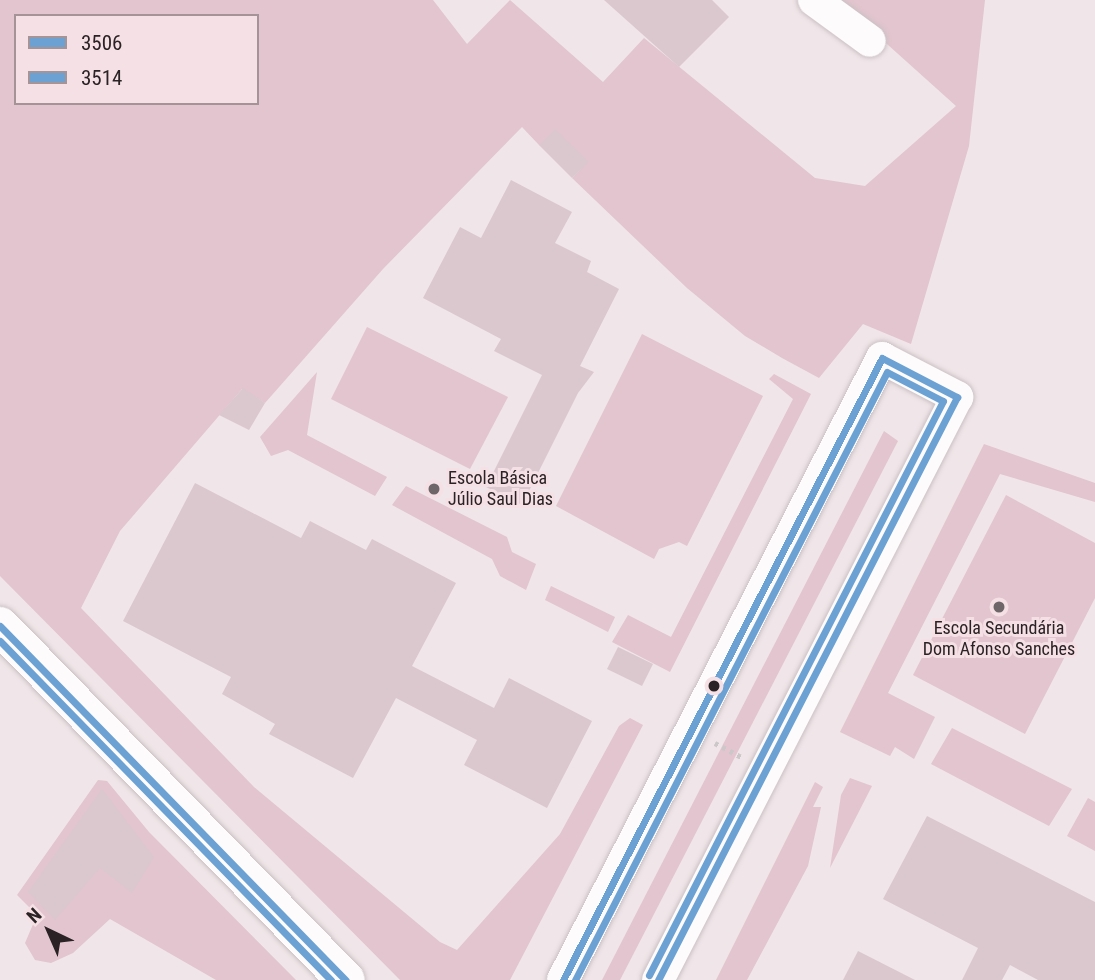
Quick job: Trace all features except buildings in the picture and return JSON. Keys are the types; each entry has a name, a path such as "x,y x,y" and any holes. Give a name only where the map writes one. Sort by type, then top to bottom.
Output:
{"main road":[{"path":"0,626 346,980"}],"street":[{"path":"814,0 870,41"},
{"path":"563,980 883,358 957,397 658,980"}],"path":[{"path":"708,740 750,761"}],"shaded area":[{"path":"0,0 433,0 467,44 510,0 603,82 644,38 815,178 865,186 956,106 838,0 985,0 969,146 911,344 863,324 819,378 782,358 745,336 687,288 572,178 588,162 539,145 522,127 383,269 265,403 242,389 120,531 81,608 254,787 440,942 457,950 560,834 619,726 630,718 643,725 510,980 400,980 0,576"},
{"path":"367,327 508,397 470,469 331,399"},
{"path":"642,334 763,396 687,546 679,542 659,549 654,559 556,506"},
{"path":"317,372 307,435 387,477 375,496 288,450 271,456 260,437"},
{"path":"774,374 811,394 670,672 612,642 628,615 671,637 793,399 769,379"},
{"path":"884,431 898,441 620,980 602,980"},
{"path":"984,444 1095,483 1095,502 1000,474 888,693 935,717 914,759 895,747 890,756 840,732"},
{"path":"406,486 507,537 512,552 536,564 526,590 500,576 492,559 392,505"},
{"path":"1006,495 1095,543 1095,598 1025,734 913,675"},
{"path":"551,586 615,617 608,632 545,600"},
{"path":"952,728 1072,789 1049,826 931,764"},
{"path":"850,778 872,786 830,868 841,795"},
{"path":"98,780 107,781 149,832 296,980 216,980 110,919 73,953 51,963 35,960 25,943 37,915 17,895"},
{"path":"815,782 823,787 813,807 821,807 808,866 747,980 716,980"},
{"path":"1088,798 1095,802 1095,851 1067,836"}],"transit line":[{"name":"3506","path":"563,980 882,358 957,397 658,980"},
{"name":"3514","path":"575,980 887,372 943,401 649,975"},
{"name":"3506","path":"0,626 346,980"},
{"name":"3514","path":"0,641 331,980"}],"place":[{"name":"Escola Básica Júlio Saul Dias","path":"434,489"},
{"name":"Escola Secundária Dom Afonso Sanches","path":"999,607"}]}
